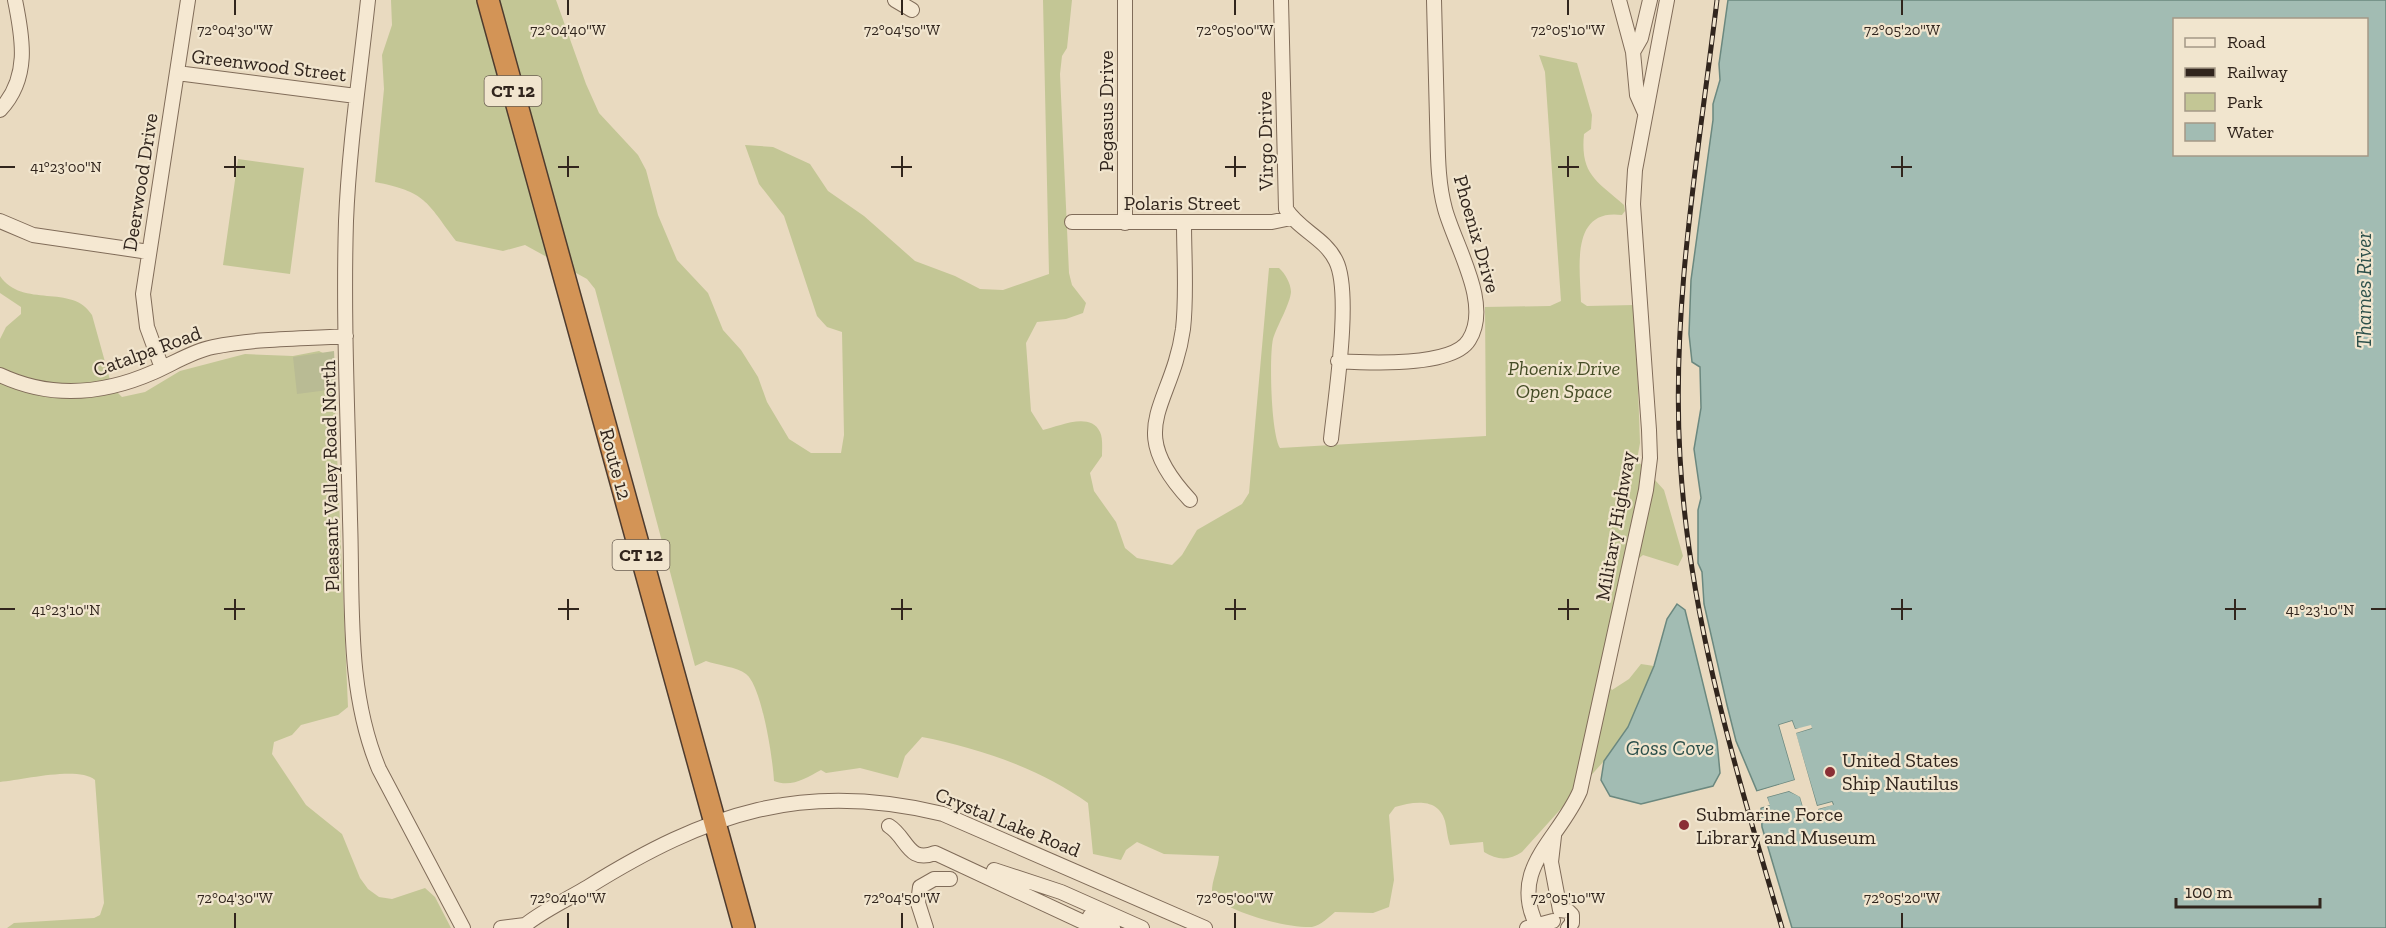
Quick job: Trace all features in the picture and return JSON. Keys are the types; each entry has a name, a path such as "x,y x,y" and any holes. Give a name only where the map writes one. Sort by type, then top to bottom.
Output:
{"highway":[{"name":"Route 12","path":"488,0 744,928"}],"street":[{"path":"0,110 15,89 23,60 15,0"},
{"name":"Deerwood Drive","path":"162,368 143,311 148,252 188,0"},
{"name":"Pleasant Valley Road North","path":"368,0 356,96 346,220 346,336 354,662 360,710 379,770 463,928"},
{"path":"895,0 912,10"},
{"name":"Pegasus Drive","path":"1125,0 1125,223"},
{"name":"Virgo Drive","path":"1281,0 1286,209 1291,218"},
{"name":"Phoenix Drive","path":"1338,361 1359,363 1421,360 1451,354 1457,352 1469,340 1476,324 1475,292 1441,196 1434,0"},
{"path":"1619,0 1633,52 1637,94 1645,113"},
{"path":"1633,52 1645,27 1650,0"},
{"name":"Military Highway","path":"1534,927 1527,897 1529,880 1534,864 1573,808 1580,791 1647,479 1649,430 1633,204 1635,170 1667,0"},
{"path":"1633,52 1655,69"},
{"name":"Greenwood Street","path":"177,73 356,96"},
{"path":"1291,218 1330,250 1338,263 1342,306 1331,439"},
{"name":"Polaris Street","path":"1072,222 1184,223 1284,221 1291,218"},
{"path":"0,221 33,235 148,252"},
{"path":"1184,223 1183,330 1177,358 1154,431 1160,460 1171,480 1190,500"},
{"name":"Catalpa Road","path":"0,375 36,388 78,392 96,391 140,378 214,347 346,336"},
{"name":"Crystal Lake Road","path":"501,928 524,926 640,855 688,831 759,810 814,801 850,800 909,806 977,827 1205,928"},
{"path":"889,826 898,833 910,851 924,856 935,853 1117,923 1136,928"},
{"name":"Military Highway","path":"1554,836 1551,862 1558,920"},
{"path":"935,853 1096,928"},
{"path":"926,928 918,903 920,887 934,879 950,879"},
{"path":"1056,910 1084,928"},
{"name":"Military Highway","path":"1558,920 1568,911 1572,915 1572,923 1568,928"},
{"path":"1534,927 1558,920"},
{"path":"1117,923 1142,928"}],"green space":[{"name":"Phoenix Drive Open Space","path":"391,0 556,0 586,84 599,113 638,155 646,170 658,215 677,260 708,293 723,330 741,350 758,377 767,402 789,439 811,453 841,453 844,435 842,332 827,327 817,316 784,216 759,184 745,145 773,147 810,164 828,191 864,216 915,261 955,276 980,289 1003,290 1049,274 1043,0 1072,0 1067,48 1062,56 1060,74 1069,273 1072,285 1086,303 1083,313 1066,319 1037,322 1026,343 1031,411 1043,430 1082,421 1095,426 1102,437 1102,456 1090,473 1094,491 1116,522 1125,548 1137,558 1172,565 1182,555 1197,530 1242,504 1249,493 1269,268 1281,270 1289,282 1291,292 1273,339 1272,348 1273,412 1280,448 1486,436 1485,307 1550,306 1561,301 1545,72 1539,55 1577,63 1592,115 1591,129 1584,134 1585,159 1592,176 1624,205 1625,211 1622,215 1605,215 1594,221 1586,230 1580,258 1581,302 1587,306 1635,305 1640,443 1637,460 1664,490 1683,556 1678,566 1643,555 1625,570 1601,677 1612,690 1629,679 1641,664 1654,666 1628,727 1604,761 1522,852 1512,857 1498,858 1489,855 1484,852 1483,842 1450,845 1442,813 1431,805 1417,803 1395,807 1389,815 1394,880 1389,907 1373,913 1335,912 1312,927 1288,925 1259,918 1220,902 1212,895 1219,856 1164,854 1137,842 1126,850 1121,860 1093,854 1088,803 1030,770 965,747 922,737 905,756 898,778 860,768 826,773 821,770 792,783 774,781 766,724 752,681 746,674 727,666 706,661 695,666 595,289 587,279 525,245 503,251 456,241 431,207 423,200 405,190 375,182 384,89 382,55 392,25"},
{"path":"238,159 304,168 290,274 223,265"},
{"path":"0,276 9,286 21,292 60,297 83,305 92,315 112,387 122,397 145,392 180,371 245,354 293,356 319,351 325,354 334,385 348,707 338,715 301,725 292,735 274,742 272,754 306,805 342,834 360,878 368,889 379,897 392,899 425,888 435,897 451,928 7,928 14,923 94,918 100,915 104,903 95,780 87,776 64,774 0,782 0,339 6,327 21,314 21,307 0,293"},
{"path":"334,351 336,389 297,394 293,357"}],"water":[{"name":"Thames River","path":"1728,0 2386,0 2386,928 1792,928 1762,827 1761,808 1769,805 1767,797 1789,791 1800,796 1807,821 1820,817 1818,809 1833,804 1832,802 1817,806 1795,733 1812,728 1795,729 1792,721 1779,725 1795,780 1757,791 1736,741 1704,604 1702,572 1698,563 1698,510 1701,498 1694,449 1701,408 1700,367 1692,362 1689,334 1691,280 1713,120 1713,104 1720,80 1719,64"},
{"name":"Goss Cove","path":"1677,604 1685,610 1717,741 1720,773 1713,786 1641,804 1610,796 1601,780 1604,761 1628,727 1654,666 1667,619"}],"pier":[{"path":"1792,721 1795,729 1811,725 1812,728 1796,733 1817,806 1832,802 1833,805 1818,809 1820,817 1807,821 1800,797 1789,791 1767,797 1770,805 1759,808 1766,803 1765,795 1790,788 1802,795 1809,817 1817,815 1790,725 1783,727 1798,782 1758,794 1755,792 1795,780 1779,725"}],"railway":[{"path":"1717,0 1683,285 1679,342 1680,457 1685,518 1704,637 1732,754 1782,928"}],"place":[{"name":"United States Ship Nautilus","path":"1830,772"},
{"name":"Submarine Force Library and Museum","path":"1684,825"}]}
